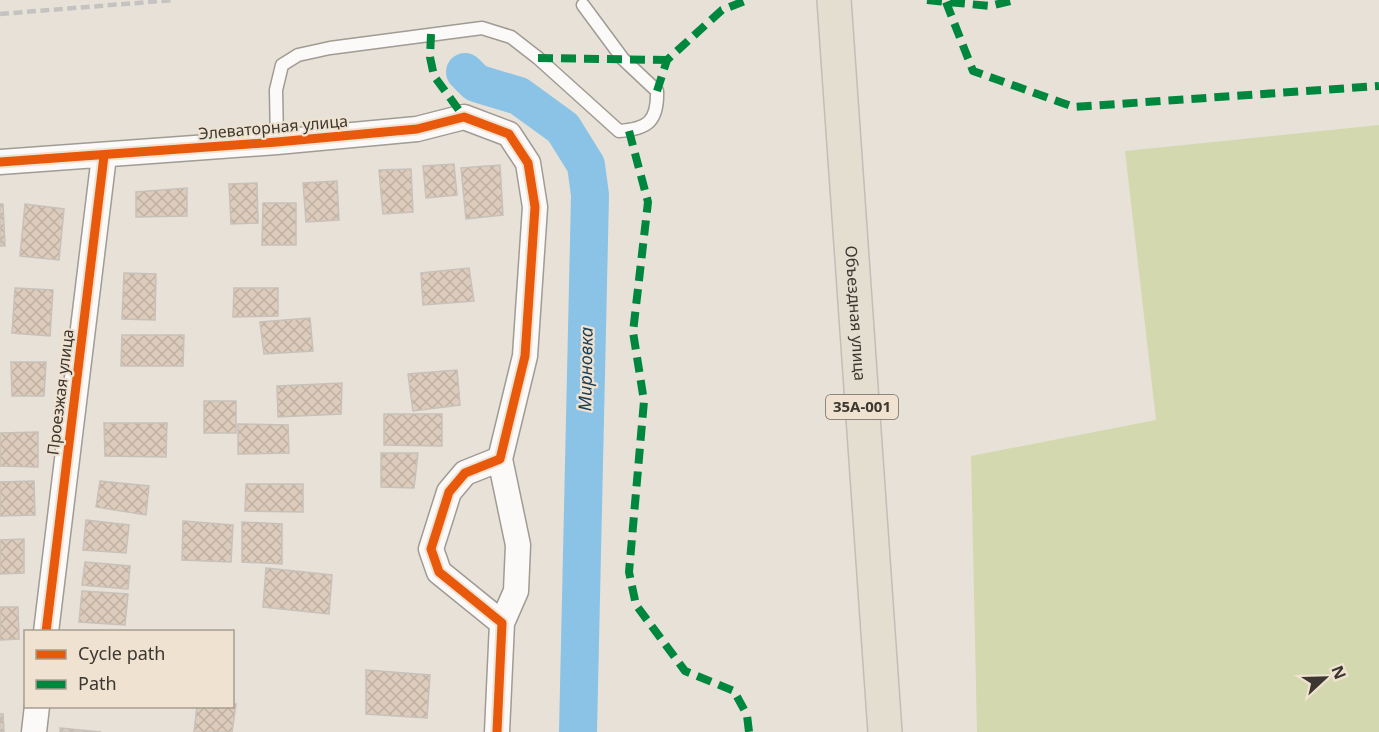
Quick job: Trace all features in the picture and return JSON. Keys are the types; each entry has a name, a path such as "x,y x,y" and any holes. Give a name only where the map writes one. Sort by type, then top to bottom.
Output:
{"highway":[{"name":"Объездная улица","path":"834,0 885,732"}],"street":[{"name":"Элеваторная улица","path":"0,162 104,156 417,129 464,117 509,134 528,163 535,207 525,356 500,459"},
{"name":"Проезжая улица","path":"46,630 104,156"},
{"path":"497,732 502,623 516,591 518,545 500,459 465,473 449,492 431,549 439,572 502,623"},
{"path":"34,732 38,708"}],"lane":[{"path":"277,142 276,90 282,65 298,55 341,46 482,28 511,37 538,58 619,131 637,130 647,126 657,108 657,91 623,60 583,5"}],"green space":[{"path":"1379,125 1379,732 977,732 971,456 1156,420 1125,151"}],"building":[{"path":"454,164 457,195 426,198 423,166"},
{"path":"500,165 503,215 466,219 461,168"},
{"path":"411,169 413,212 383,214 379,170"},
{"path":"337,181 339,220 306,222 303,183"},
{"path":"257,183 258,223 231,224 229,184"},
{"path":"187,188 187,216 136,217 136,192"},
{"path":"263,203 296,203 296,245 262,245"},
{"path":"0,204 3,204 5,246 0,246"},
{"path":"25,204 64,209 59,260 20,256"},
{"path":"469,268 474,301 423,305 421,273"},
{"path":"124,273 156,274 155,320 122,319"},
{"path":"15,288 53,290 50,336 12,333"},
{"path":"234,288 278,288 278,316 233,317"},
{"path":"310,318 313,351 264,354 260,322"},
{"path":"122,335 184,335 183,366 121,366"},
{"path":"11,362 46,362 44,396 12,396"},
{"path":"457,370 460,405 413,411 408,374"},
{"path":"342,383 341,414 278,417 277,386"},
{"path":"204,401 236,401 236,433 204,433"},
{"path":"384,414 442,414 442,446 384,445"},
{"path":"104,423 167,423 166,457 105,456"},
{"path":"238,424 288,425 289,453 238,454"},
{"path":"38,432 38,467 0,466 0,433"},
{"path":"381,453 418,453 414,488 381,487"},
{"path":"34,481 35,515 0,516 0,482"},
{"path":"100,481 149,486 146,515 96,507"},
{"path":"246,484 303,484 303,512 245,511"},
{"path":"86,520 129,525 126,553 83,550"},
{"path":"183,521 233,525 231,562 182,560"},
{"path":"242,522 282,524 282,564 242,562"},
{"path":"24,539 24,573 0,574 0,540"},
{"path":"85,562 130,566 128,589 82,585"},
{"path":"266,568 332,575 329,614 263,607"},
{"path":"82,591 128,594 125,625 79,622"},
{"path":"0,607 18,607 19,639 0,640"},
{"path":"366,670 430,675 427,718 366,714"},
{"path":"236,704 232,732 194,732 197,708 234,708"},
{"path":"0,714 3,714 4,732 0,732"},
{"path":"60,728 101,732 60,732"}],"waterway":[{"name":"Мирновка","path":"465,72 476,83 519,96 563,128 586,165 590,195 578,732"}],"railway":[{"path":"0,14 174,0"}],"marked path":[{"path":"657,91 667,60 722,10 747,0"},
{"path":"927,0 990,6 1015,0"},
{"path":"946,2 973,71 1074,107 1379,86"},
{"path":"431,34 430,57 434,76 464,117"},
{"path":"538,58 667,60"},
{"path":"629,131 648,202 633,332 644,401 629,572 636,605 685,671 734,691 747,715 749,732"}],"cycle path":[{"path":"0,162 277,142 417,129 464,117 509,134 528,163 535,207 525,356 500,459 465,473 449,492 431,549 439,572 502,623 497,732"},
{"path":"46,630 104,156"}]}
